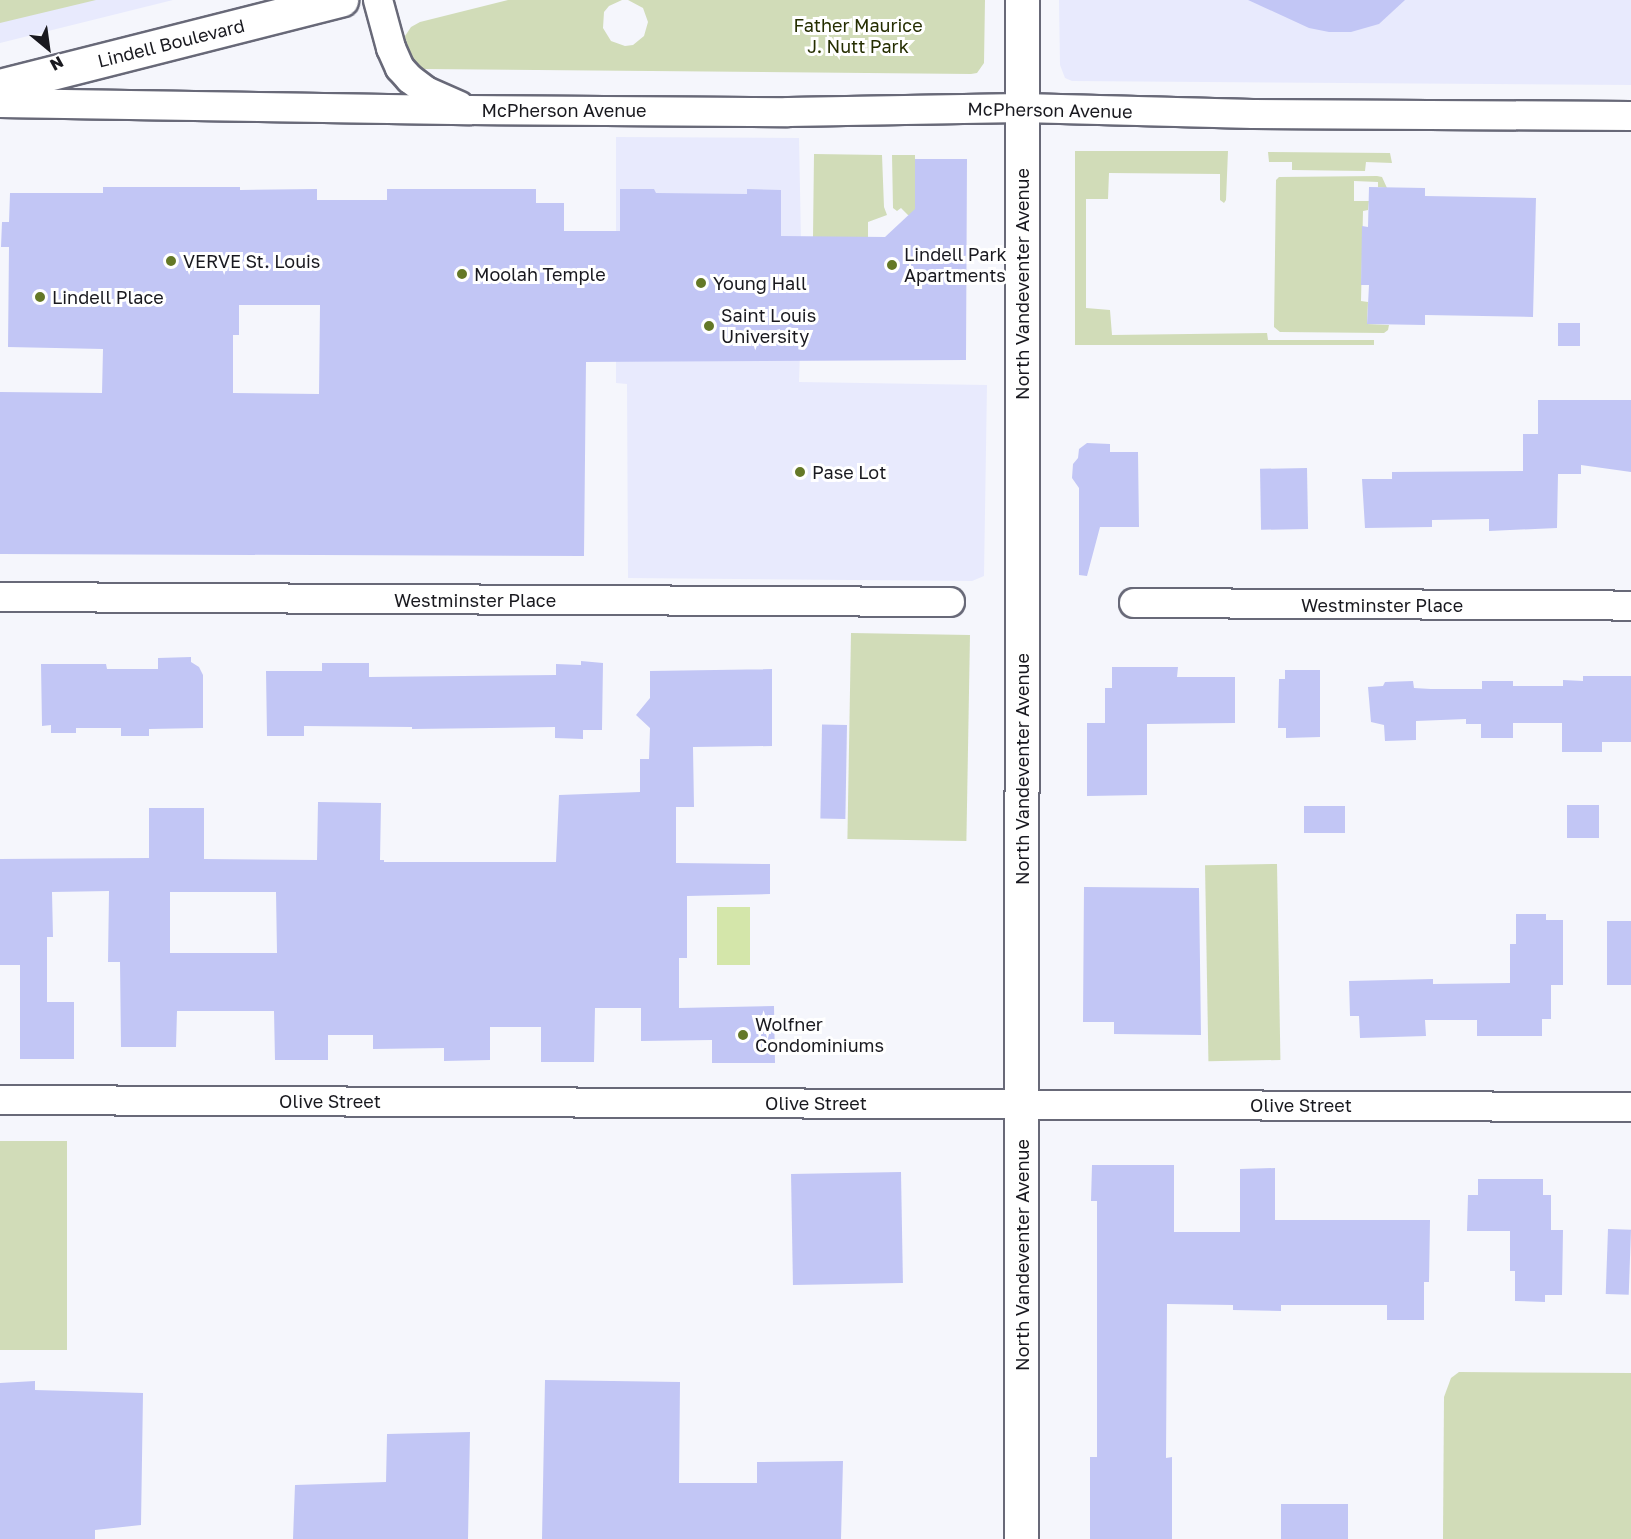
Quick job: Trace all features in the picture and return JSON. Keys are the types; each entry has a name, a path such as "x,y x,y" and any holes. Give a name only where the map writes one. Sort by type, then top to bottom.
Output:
{"main road":[{"name":"Lindell Boulevard","path":"0,86 341,0"},
{"name":"North Vandeventer Avenue","path":"1022,0 1022,1539"}],"street":[{"name":"McPherson Avenue","path":"378,0 391,48 400,68 410,80 426,91 469,110"},
{"name":"McPherson Avenue","path":"0,103 469,110 788,112 1023,108 1253,114 1631,116"},
{"name":"Westminster Place","path":"0,597 950,602"},
{"name":"Westminster Place","path":"1134,603 1631,606"},
{"name":"Olive Street","path":"0,1100 1631,1107"}],"shaded area":[{"path":"0,0 173,0 0,43"},
{"path":"1059,0 1631,0 1631,85 1072,81 1065,78 1060,65"},
{"name":"Saint Louis University","path":"616,137 799,138 802,292 799,382 987,385 984,576 972,581 628,578 627,384 616,383"},
{"path":"717,907 750,907 750,965 717,965"}],"green space":[{"path":"0,0 96,0 0,23"},
{"name":"Father Maurice J. Nutt Park","path":"508,0 622,0 609,6 604,12 603,28 611,41 625,46 633,45 644,36 648,22 643,8 628,0 985,0 984,63 977,73 971,74 424,69 416,68 401,42 411,27 420,22"},
{"path":"1075,151 1228,151 1224,203 1220,200 1220,174 1109,173 1108,199 1086,199 1086,308 1110,310 1112,335 1267,333 1268,340 1374,340 1374,345 1075,345"},
{"path":"1268,152 1390,153 1392,163 1366,162 1365,171 1292,170 1292,162 1269,162"},
{"path":"814,154 882,155 884,207 887,215 868,222 868,237 813,237"},
{"path":"892,155 915,155 915,215 908,215 901,208 897,211 893,208"},
{"path":"1279,177 1382,177 1387,188 1378,187 1378,182 1354,181 1354,201 1369,201 1368,210 1363,211 1361,301 1368,302 1367,324 1389,325 1388,330 1384,333 1280,332 1274,327 1276,180"},
{"path":"851,633 970,635 966,841 847,839"},
{"path":"1277,864 1280,1060 1208,1061 1205,865"},
{"path":"0,1141 67,1141 67,1350 0,1350"},
{"path":"1459,1372 1631,1373 1631,1539 1443,1539 1444,1397 1451,1378"}],"building":[{"path":"1248,0 1405,0 1379,24 1351,32 1329,32 1309,28"},
{"path":"915,159 967,159 966,360 586,362 584,556 0,554 0,392 102,393 103,349 8,347 9,247 1,247 2,222 9,222 10,193 103,193 103,187 240,187 240,190 317,189 317,200 387,200 387,189 536,189 536,203 564,203 564,231 620,231 620,189 654,189 656,193 747,194 747,189 781,190 781,236 885,237 915,209","holes":["239,305 320,305 319,394 233,393 233,335 239,335"]},
{"path":"1369,187 1425,188 1425,196 1536,198 1533,317 1425,315 1425,325 1367,324 1369,285 1361,285 1362,226 1368,227"},
{"path":"1558,323 1580,323 1580,346 1558,346"},
{"path":"1538,400 1631,400 1631,472 1581,465 1581,474 1558,474 1557,528 1489,531 1489,519 1432,520 1432,527 1365,528 1362,479 1392,479 1392,472 1523,471 1523,434 1538,434"},
{"path":"1087,443 1110,444 1110,452 1138,452 1139,527 1100,527 1087,576 1079,575 1079,488 1072,478 1073,464 1078,458 1079,449"},
{"path":"1307,468 1308,529 1261,530 1260,469"},
{"path":"191,657 191,662 199,667 203,675 203,728 149,729 149,736 121,736 121,728 76,728 76,733 51,733 51,725 42,726 41,664 106,664 107,669 158,669 158,658"},
{"path":"581,661 603,663 602,730 583,730 583,739 555,738 555,727 412,729 412,727 304,726 304,736 267,736 266,671 322,671 322,663 369,663 369,677 556,675 556,664 581,665"},
{"path":"1112,667 1178,667 1177,677 1235,677 1235,723 1147,724 1147,795 1087,796 1087,723 1105,723 1105,688 1112,688"},
{"path":"772,669 772,746 693,747 694,807 676,807 676,863 770,864 770,894 687,896 687,958 679,958 679,1008 774,1006 775,1063 712,1063 712,1040 641,1041 641,1008 595,1008 594,1062 541,1062 541,1027 490,1027 490,1060 444,1061 444,1048 373,1049 373,1035 328,1035 328,1060 275,1060 274,1011 177,1011 176,1047 121,1047 120,962 108,962 109,891 52,892 53,937 47,937 47,1002 74,1002 74,1059 20,1059 20,965 0,965 0,859 149,858 149,808 204,808 204,859 317,860 318,802 381,803 380,860 384,862 556,862 559,795 640,792 640,759 649,759 650,728 636,715 650,698 650,671","holes":["170,892 276,892 277,953 170,953"]},
{"path":"1285,670 1320,670 1320,737 1286,738 1286,728 1278,728 1279,679 1285,679"},
{"path":"1583,676 1631,676 1631,742 1602,742 1602,752 1562,752 1562,723 1513,723 1513,738 1481,738 1481,724 1466,724 1466,719 1416,721 1416,740 1385,741 1384,725 1371,722 1368,687 1383,686 1385,682 1413,681 1414,688 1482,689 1482,681 1513,681 1513,686 1563,686 1563,680 1583,681"},
{"path":"822,725 847,725 845,819 820,819"},
{"path":"1567,805 1599,805 1599,838 1567,838"},
{"path":"1304,806 1345,806 1345,833 1304,833"},
{"path":"1084,887 1199,888 1201,1035 1114,1034 1114,1022 1083,1022"},
{"path":"1516,914 1546,914 1546,920 1563,920 1563,985 1551,985 1551,1019 1542,1019 1542,1036 1477,1036 1477,1020 1425,1020 1426,1036 1360,1038 1359,1016 1350,1016 1349,981 1433,979 1433,984 1510,983 1510,944 1516,944"},
{"path":"1607,921 1631,921 1631,985 1607,985"},
{"path":"1092,1165 1174,1165 1174,1232 1240,1232 1240,1169 1275,1168 1275,1220 1430,1220 1429,1282 1424,1282 1424,1320 1387,1320 1387,1305 1281,1305 1281,1311 1233,1310 1233,1305 1167,1304 1166,1458 1172,1457 1172,1539 1090,1539 1090,1457 1097,1457 1097,1201 1091,1201"},
{"path":"901,1172 903,1283 793,1285 791,1174"},
{"path":"1478,1179 1543,1179 1543,1195 1551,1195 1551,1230 1563,1230 1562,1295 1545,1295 1545,1302 1515,1301 1515,1271 1510,1271 1510,1231 1467,1231 1468,1195 1478,1195"},
{"path":"1608,1229 1631,1230 1629,1295 1606,1294"},
{"path":"545,1380 680,1382 679,1483 757,1483 757,1462 843,1461 841,1539 542,1539"},
{"path":"35,1381 35,1390 143,1393 141,1525 95,1530 95,1539 0,1539 0,1383"},
{"path":"470,1432 468,1539 293,1539 295,1485 386,1482 387,1434"},
{"path":"1281,1504 1348,1504 1348,1539 1281,1539"}],"place":[{"name":"VERVE St. Louis","path":"171,261"},
{"name":"Lindell Park Apartments","path":"892,265"},
{"name":"Moolah Temple","path":"462,274"},
{"name":"Young Hall","path":"701,283"},
{"name":"Lindell Place","path":"40,297"},
{"name":"Saint Louis University","path":"709,326"},
{"name":"Pase Lot","path":"800,472"},
{"name":"Wolfner Condominiums","path":"743,1035"}]}
